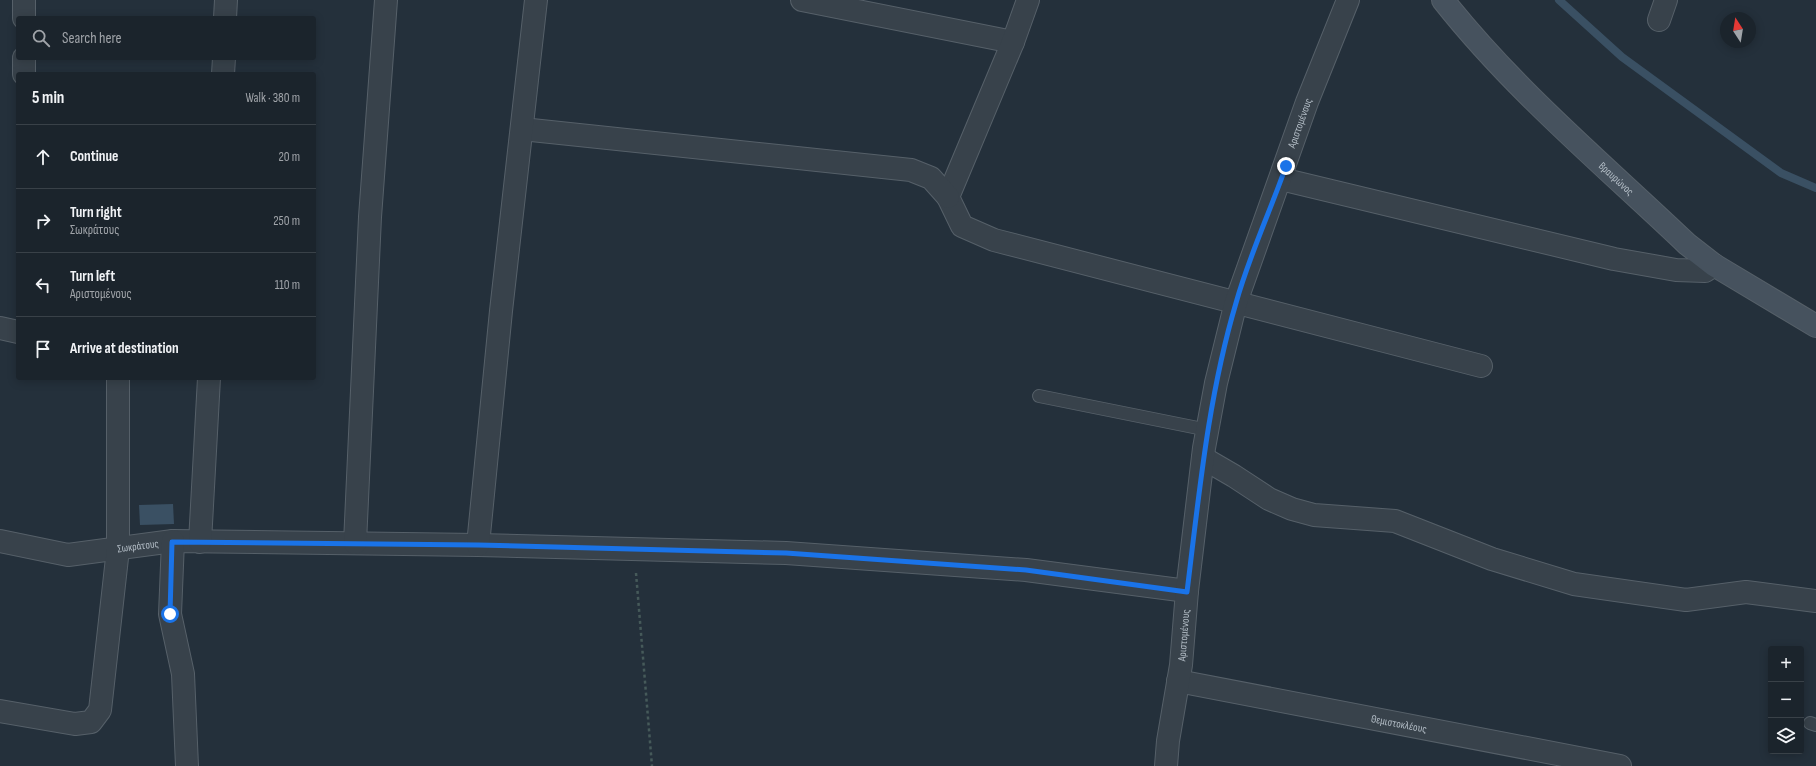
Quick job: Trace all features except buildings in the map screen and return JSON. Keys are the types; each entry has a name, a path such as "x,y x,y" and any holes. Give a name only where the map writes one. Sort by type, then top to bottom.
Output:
{"main road":[{"name":"Βραυρώνος","path":"1443,0 1489,54 1521,87 1687,244 1714,265 1816,326"}],"street":[{"path":"24,0 24,16"},
{"path":"225,16 226,0"},
{"path":"355,543 370,216 386,0"},
{"path":"478,545 501,311 536,0"},
{"path":"802,0 1013,42"},
{"path":"948,197 1013,42 1028,0"},
{"name":"Αριστομένους","path":"1166,766 1168,741 1178,681 1203,458 1216,383 1236,302 1308,102 1348,0"},
{"path":"24,60 24,72"},
{"path":"223,72 224,60"},
{"path":"522,129 911,170 931,178 948,197 962,226 994,240 1481,366"},
{"path":"1281,179 1614,259 1676,270 1705,271 1714,265"},
{"path":"0,328 16,332"},
{"path":"0,711 75,724 91,722 100,710 118,549 118,380"},
{"path":"200,542 209,380"},
{"path":"1203,458 1269,499 1292,509 1314,515 1395,521 1492,559 1574,584 1686,600 1746,592 1816,601"},
{"name":"Σωκράτους","path":"0,541 68,555 172,542 478,545 786,553 1026,570 1187,592"},
{"path":"172,542 170,614 182,674 187,766"},
{"name":"Θεμιστοκλέους","path":"1178,681 1620,766"}],"lane":[{"path":"1039,396 1208,430"}],"path":[{"path":"635,549 652,766"}],"water":[{"path":"173,504 174,524 140,525 139,505"}],"waterway":[{"path":"1559,0 1622,57 1781,173 1816,188"}],"route":[{"path":"170,614 172,542 478,545 786,553 1026,570 1187,592 1204,448 1216,383 1236,302 1286,166"}]}
